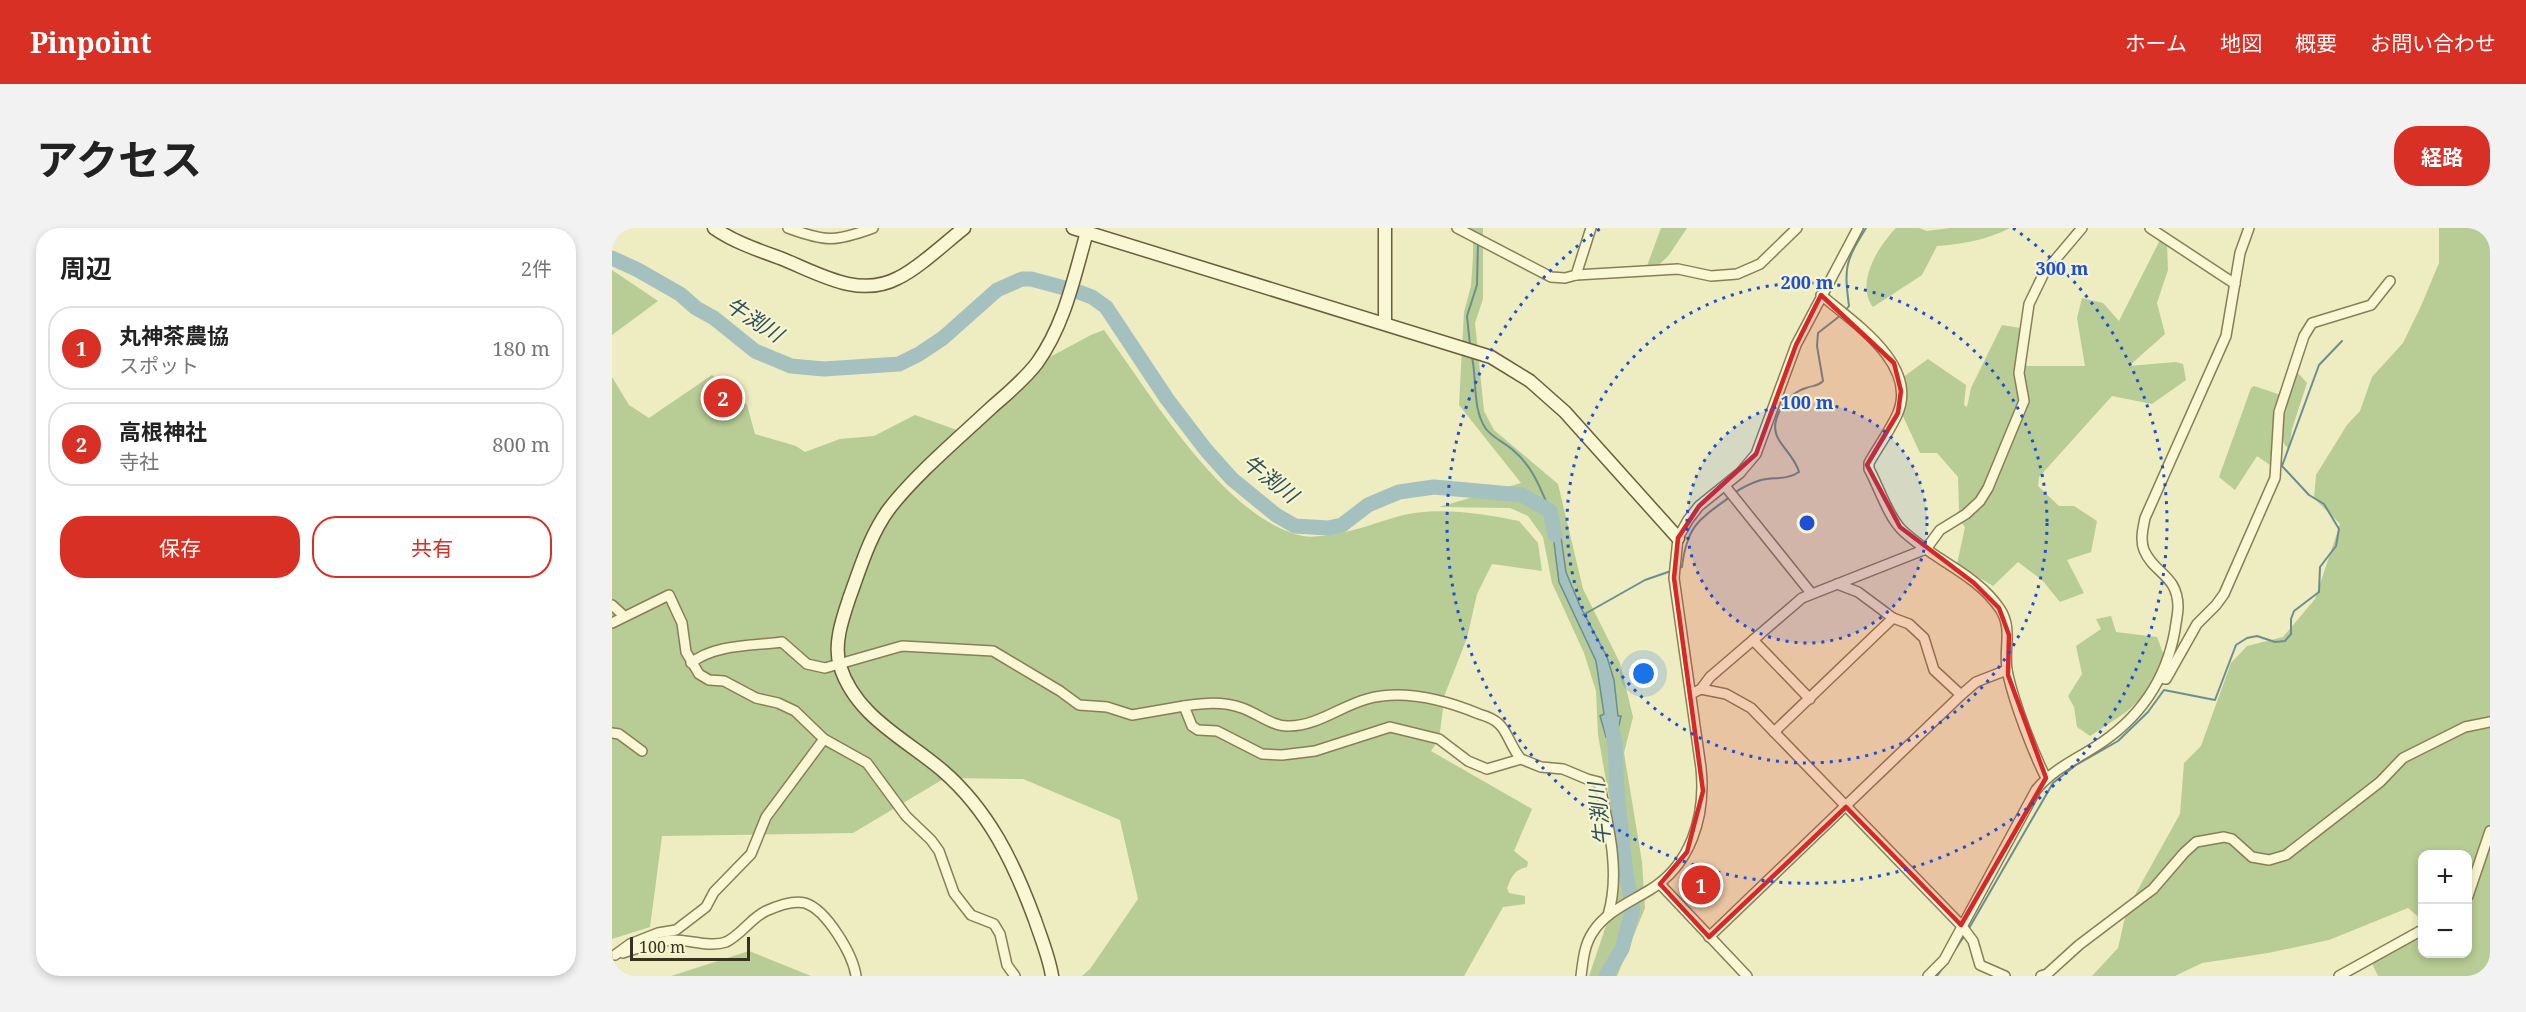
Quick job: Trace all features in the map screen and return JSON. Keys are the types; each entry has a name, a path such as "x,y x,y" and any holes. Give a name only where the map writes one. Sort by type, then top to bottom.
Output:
{"street":[{"path":"714,228 761,252 826,277 845,284 866,286 900,278 964,228"},
{"path":"788,228 828,240 844,238 873,228"},
{"path":"1073,228 1087,230 1491,357 1530,381 1565,412 1678,538"},
{"path":"1385,228 1385,323"},
{"path":"1460,228 1551,277 1565,278 1576,274 1678,269 1711,276 1737,274 1760,264 1797,228"},
{"path":"1576,274 1591,228"},
{"path":"1581,976 1584,953 1592,932 1608,915 1660,884 1677,868 1687,852 1700,813 1703,791 1674,578 1678,538 1699,506 1750,464 1756,454 1796,345 1858,228"},
{"path":"1691,694 1701,689 1710,677 1811,592 1926,549 1940,530 1966,514 1980,501 1988,488 2024,401 2019,373 2029,304 2044,273 2082,228"},
{"path":"2150,228 2235,284"},
{"path":"1928,976 1944,960 2025,808 2046,778 2115,733 2136,715 2161,678 2172,643 2178,607 2175,587 2143,549 2145,518 2226,336 2240,252 2249,228"},
{"path":"1052,976 1027,898 1008,854 995,831 944,772 868,712 850,689 839,664 838,640 842,619 870,541 889,509 913,483 1024,379 1046,350 1070,297 1087,230"},
{"path":"2161,678 2166,679 2197,624 2224,594 2275,478 2279,412 2304,336 2313,323 2371,305 2390,281"},
{"path":"1821,295 1873,340 1894,363 1900,391 1898,413 1869,463 1869,469 1900,527 1926,549 1974,583 1999,608 2005,619 2008,635 2007,670 2046,778"},
{"path":"1725,486 1811,592"},
{"path":"1837,584 1858,592 1893,618 1909,624 1924,638 1935,670 1961,695"},
{"path":"612,623 669,595 682,623 686,652 699,674 709,680 724,681 756,698 778,703 795,711 824,739 867,763 906,816 932,840 939,851 954,893 971,915 994,924 1000,934 1007,965 1015,976"},
{"path":"612,605 624,616"},
{"path":"1774,732 1893,618"},
{"path":"1753,640 1810,699"},
{"path":"691,663 702,655 718,650 782,642 807,664 825,668 902,646 993,651 1060,691 1078,705 1107,707 1132,715 1209,702 1227,704 1287,727 1306,724 1367,699 1393,696 1437,699 1454,703 1500,724 1511,747 1521,759 1541,767 1563,769 1599,782 1614,874 1614,892 1608,915"},
{"path":"1709,937 1961,695 1976,682 2007,670"},
{"path":"1701,689 1726,694 1742,701 1961,926 1973,941 1980,964 2005,976"},
{"path":"1184,706 1191,726 1198,730 1217,731 1262,754 1282,755 1315,751 1390,727 1438,739 1468,761 1487,769 1521,759"},
{"path":"2041,976 2047,974 2079,945 2153,889 2196,842 2224,837 2232,839 2252,857 2269,860 2286,855 2380,782 2403,758 2465,728 2490,722"},
{"path":"612,733 618,734 642,752"},
{"path":"614,956 630,944 658,933 676,930 706,907 714,892 751,854 766,818 824,739"},
{"path":"2472,884 2490,831"},
{"path":"1660,884 1747,976"},
{"path":"614,956 654,943 673,940 725,942 765,912 791,902 804,903 811,906 834,930 854,963 856,976"},
{"path":"2339,976 2418,935"}],"highlighted area":[{"path":"1821,295 1894,363 1901,391 1898,413 1867,465 1900,527 1974,583 1999,608 2009,635 2008,675 2046,778 1961,925 1846,807 1709,937 1660,884 1687,852 1703,791 1674,578 1678,538 1699,506 1756,454 1796,345"}],"green space":[{"path":"1466,228 1483,228 1483,299 1475,323 1484,411 1494,430 1558,484 1583,589 1620,663 1633,717 1624,753 1642,862 1645,908 1617,976 1589,976 1615,899 1610,803 1598,735 1596,691 1584,653 1552,583 1543,537 1528,516 1510,508 1439,507 1521,483 1459,405 1464,312 1471,286 1473,257 1473,240"},
{"path":"1661,228 1687,228 1669,255 1658,266 1647,266"},
{"path":"1896,228 1919,228 1927,231 1950,228 2010,228 1975,241 1937,246 1922,275 1873,307 1866,287 1868,276 1876,255"},
{"path":"2439,228 2490,228 2490,976 2378,976 2368,955 2418,927 2418,958 2472,958 2472,850 2418,850 2418,917 2408,908 2329,940 2268,953 2202,963 2175,976 2092,976 2118,948 2127,909 2180,814 2184,763 2201,746 2231,663 2247,646 2283,637 2315,599 2340,524 2314,498 2316,475 2347,425 2360,411 2372,377 2403,343 2439,263"},
{"path":"2160,240 2167,245 2168,270 2157,303 2165,334 2129,366 2176,362 2183,364 2186,380 2152,404 2112,396 2039,477 2038,486 2059,506 2074,506 2097,521 2091,552 2067,560 2084,593 2060,602 2042,580 2018,562 1993,586 1957,564 1965,527 1957,517 1958,477 1937,453 1920,453 1902,414 1902,378 1928,359 1966,385 1964,405 1967,407 1971,388 2002,325 2020,328 2022,356 2027,366 2085,366 2077,318 2082,298 2103,303 2119,321"},
{"path":"612,270 658,301 612,335"},
{"path":"1104,330 1191,450 1245,506 1274,525 1303,536 1331,535 1414,513 1453,511 1519,521 1538,543 1542,571 1492,564 1477,594 1467,638 1445,694 1439,739 1431,751 1532,809 1514,851 1528,862 1527,867 1514,874 1507,888 1509,893 1525,896 1525,904 1503,907 1464,976 1082,976 1090,969 1138,899 1120,820 1023,779 945,778 853,833 662,836 650,927 612,939 612,377 629,405 649,418 712,375 747,405 755,434 796,446 805,452 840,439 874,436 915,415 957,430 1016,388 1035,365"},
{"path":"2296,371 2307,383 2292,429 2289,449 2281,434 2284,412"},
{"path":"2254,386 2281,395 2273,467 2257,456 2235,490 2219,477 2251,388"},
{"path":"2111,616 2116,632 2157,637 2164,656 2147,693 2125,713 2090,736 2077,727 2074,707 2068,696 2082,674 2076,646 2101,629 2096,619"},
{"path":"749,951 811,976 671,976"}],"water":[{"path":"1550,511 1560,530 1566,572 1580,606 1607,657 1614,680 1618,716 1621,716 1615,743 1610,737 1606,737 1600,716 1604,714 1596,661 1559,582"}],"waterway":[{"path":"1845,311 1849,306 1847,273 1850,257 1866,228"},
{"path":"1470,345 1467,316 1477,285 1478,242"},
{"name":"牛渕川","path":"612,258 680,294 755,351 791,366 824,369 899,364 943,338 997,290 1022,279 1031,279 1076,291 1092,297 1106,307 1167,399 1206,450 1232,479 1276,515 1295,526 1328,528 1342,525 1368,505 1399,492 1434,487 1522,495 1550,511 1555,535"},
{"path":"1734,493 1757,481 1786,477 1799,472 1776,433 1777,417 1792,396 1823,381 1817,346 1818,333 1841,315"},
{"path":"1968,930 2053,783 2076,765 2118,741 2148,712 2164,690 2215,700 2236,645 2247,638 2257,636 2275,642 2285,641 2291,634 2291,619 2294,611 2319,592 2320,567 2336,546 2339,529 2324,504 2309,495 2282,466 2319,365 2342,341"},
{"path":"1472,357 1477,403 1486,429 1527,465 1550,511"},
{"path":"1679,568 1682,567 1687,542 1696,525 1730,497"},
{"path":"1583,615 1645,580 1671,571"},
{"name":"牛渕川","path":"1606,976 1622,949 1633,908 1626,874 1617,791 1615,743 1611,723"},
{"path":"1937,976 1965,935"}],"place":[{"name":"高根神社","path":"723,398"},
{"name":"丸神茶農協","path":"1701,885"}]}
